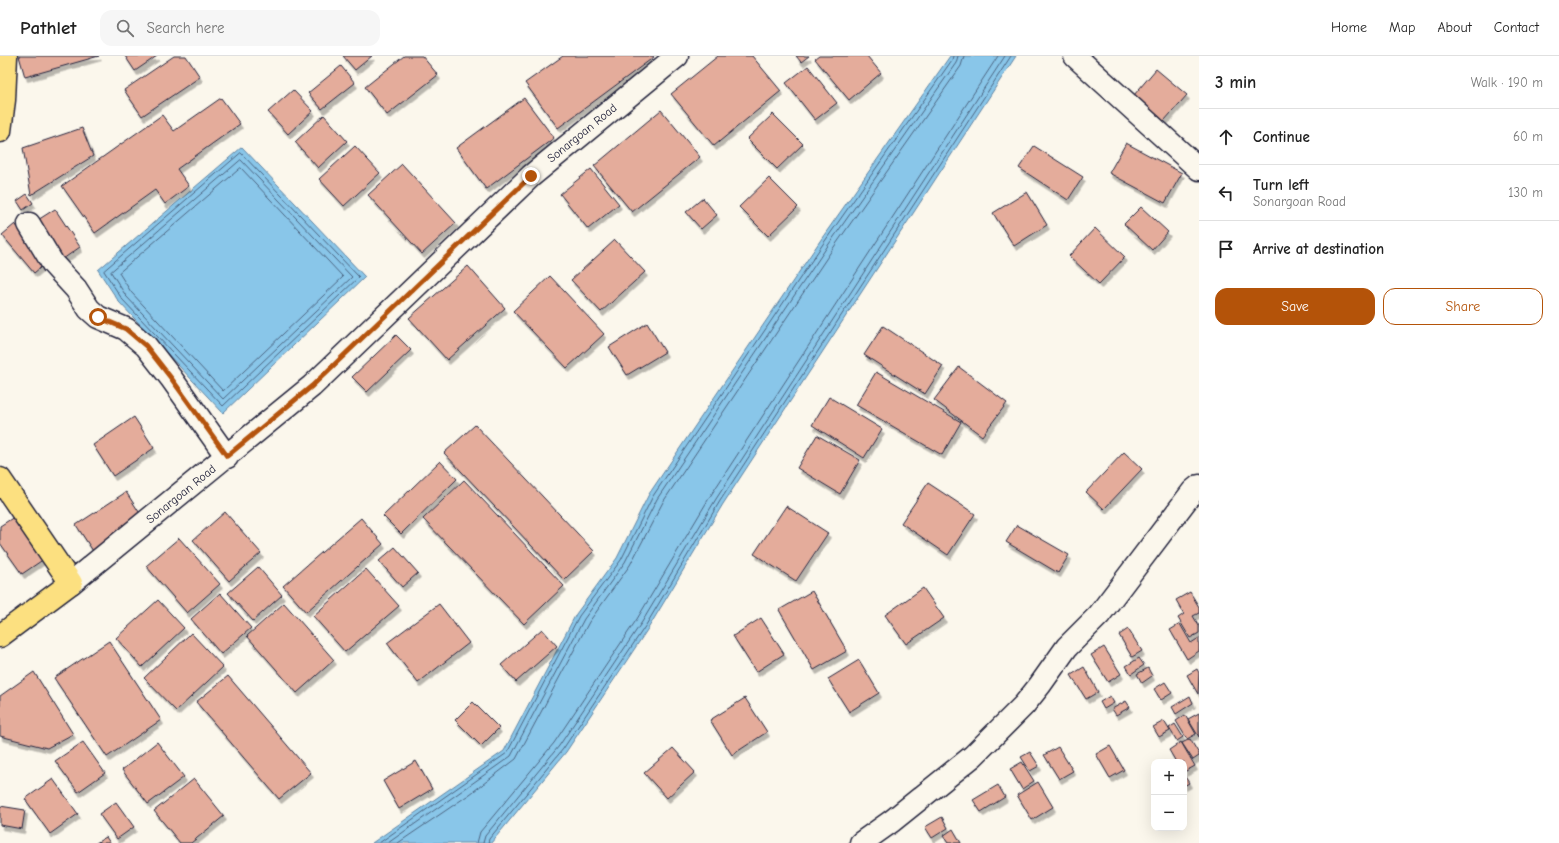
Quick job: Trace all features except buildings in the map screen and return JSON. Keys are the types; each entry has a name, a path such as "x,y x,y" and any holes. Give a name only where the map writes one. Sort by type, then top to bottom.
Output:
{"main road":[{"path":"0,131 4,100 6,56"},
{"path":"0,479 71,583"},
{"name":"Sonargoan Road","path":"0,636 71,583"}],"street":[{"name":"Sonargoan Road","path":"71,583 312,386 531,176 677,56"},
{"path":"1076,58 1199,169"},
{"path":"29,224 53,264 76,289 89,309 98,317 126,329 146,346 227,456"},
{"path":"861,843 892,821 973,756 1024,704 1040,685 1067,647 1099,615 1199,486"}],"water":[{"path":"950,56 1016,56 723,504 649,627 566,752 491,843 372,843 504,751 576,614 617,558 649,494 822,238"},
{"path":"242,147 365,277 223,413 119,302 98,270"}],"route":[{"path":"98,317 126,329 146,346 227,456 312,386 531,176"}]}
